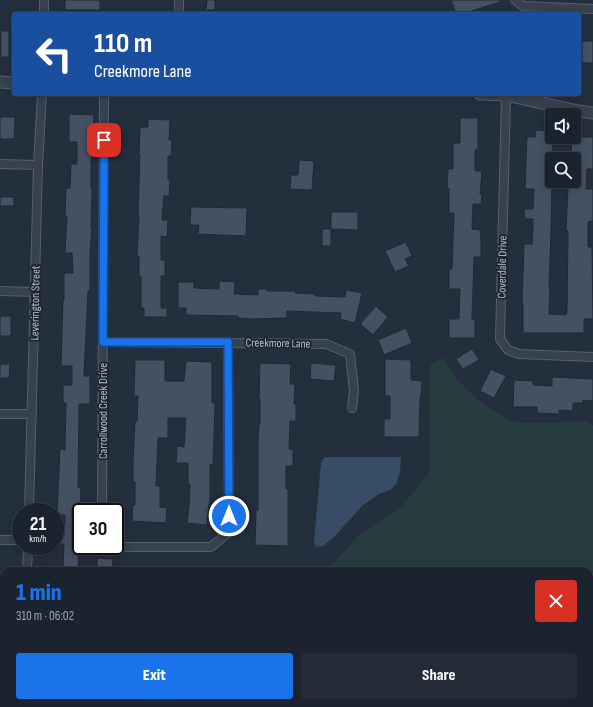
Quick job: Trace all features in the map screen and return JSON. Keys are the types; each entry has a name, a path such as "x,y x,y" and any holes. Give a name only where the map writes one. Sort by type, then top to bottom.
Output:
{"street":[{"path":"44,0 44,12"},
{"path":"179,0 179,12"},
{"path":"515,0 523,6 593,9"},
{"path":"0,82 12,83"},
{"name":"Leverington Street","path":"29,503 38,165 42,96"},
{"name":"Carrollwood Creek Drive","path":"102,503 104,96"},
{"name":"Coverdale Drive","path":"506,96 500,339 508,350 519,354 593,357"},
{"path":"510,96 593,113"},
{"path":"0,164 38,165"},
{"path":"0,291 35,292"},
{"name":"Creekmore Lane","path":"103,342 326,344 350,354 354,391 352,408"},
{"path":"124,547 211,547 229,532 228,342"},
{"path":"0,414 32,414"},
{"path":"0,540 12,540"},
{"path":"27,567 28,555"}],"green space":[{"path":"444,358 457,380 487,407 511,421 536,423 583,421 593,425 593,567 324,567 334,563 357,537 399,509 430,472 430,363"}],"water":[{"path":"325,457 401,457 400,472 396,484 390,490 379,494 362,506 334,537 323,546 316,547 314,542 321,463"}],"building":[{"path":"65,0 100,0 100,10 65,10"},
{"path":"207,0 215,0 215,10 206,10"},
{"path":"451,0 500,0 500,2 468,12 455,12"},
{"path":"1,31 9,31 9,57 1,57"},
{"path":"582,41 593,41 593,63 582,63"},
{"path":"69,114 94,115 91,164 92,227 90,291 88,291 84,376 90,376 90,404 79,404 78,487 81,488 80,503 72,503 72,555 79,555 78,567 63,567 64,503 58,503 60,449 65,450 66,403 63,403 63,385 72,385 72,366 61,366 63,300 64,273 73,273 72,253 65,253 67,216 65,216 66,188 70,188 71,164 77,164 77,142 69,142"},
{"path":"0,117 15,117 14,139 0,139"},
{"path":"460,118 478,118 478,150 475,150 475,171 482,171 480,194 482,194 481,204 473,204 472,229 480,230 481,243 481,257 474,257 472,319 475,319 475,338 449,338 449,319 459,319 460,289 449,289 449,269 452,269 454,213 449,213 449,188 447,188 448,169 453,169 453,143 460,143"},
{"path":"148,119 170,120 169,140 172,141 171,156 168,156 168,180 170,180 169,196 164,196 162,220 168,220 167,237 161,236 161,260 165,260 165,276 161,276 161,308 167,308 167,317 144,317 144,308 141,308 141,276 139,276 139,256 137,256 140,127 148,127"},
{"path":"536,130 545,131 545,144 553,144 553,152 545,152 545,188 552,188 549,314 566,315 568,231 566,231 568,188 581,188 581,152 571,152 572,144 581,144 581,137 593,137 593,169 587,169 586,189 593,189 593,221 588,222 588,247 592,247 593,319 584,319 584,333 523,333 522,304 524,244 532,244 533,229 533,219 525,219 524,209 533,209 534,189 525,189 527,137 535,137"},
{"path":"299,160 314,161 312,190 290,189 291,175 298,175"},
{"path":"0,197 14,197 14,206 0,206"},
{"path":"191,207 247,208 246,236 198,234 199,225 190,225"},
{"path":"331,212 358,212 358,230 331,229"},
{"path":"322,229 331,229 331,246 322,246"},
{"path":"406,242 412,256 405,259 409,266 395,272 385,251"},
{"path":"219,281 235,282 234,294 258,295 258,289 267,289 267,291 295,291 295,293 315,294 315,296 345,297 346,290 362,293 355,323 340,319 341,313 287,311 287,318 253,319 238,318 238,316 186,315 186,308 178,308 178,282 194,282 194,288 219,289"},
{"path":"376,306 388,317 373,335 360,324"},
{"path":"0,316 11,316 11,336 0,336"},
{"path":"406,328 412,343 384,355 378,340"},
{"path":"472,349 479,360 463,369 456,359"},
{"path":"385,359 411,360 411,380 422,381 419,437 384,437 384,419 390,419 390,396 385,395"},
{"path":"135,360 165,360 165,381 184,381 186,361 212,362 212,403 215,403 213,465 210,464 210,504 207,525 187,523 190,484 188,484 188,463 176,463 177,446 184,447 186,418 168,418 168,438 158,438 156,486 160,486 160,507 167,508 166,523 132,521 133,505 135,505 133,462 138,396 134,396"},
{"path":"260,363 291,364 290,384 295,384 294,404 296,404 296,421 290,421 289,449 293,449 293,466 286,466 286,489 288,489 288,546 255,545 256,510 258,510"},
{"path":"311,363 336,365 334,381 310,379"},
{"path":"0,364 10,364 9,378 0,378"},
{"path":"491,369 506,376 494,398 480,391"},
{"path":"552,377 593,379 593,401 583,400 583,403 573,403 573,411 559,410 559,414 537,413 537,407 513,407 514,380 533,381 533,385 552,386"},
{"path":"97,558 113,559 112,567 97,567"}],"route":[{"path":"104,140 103,342 228,342 229,516"}]}
